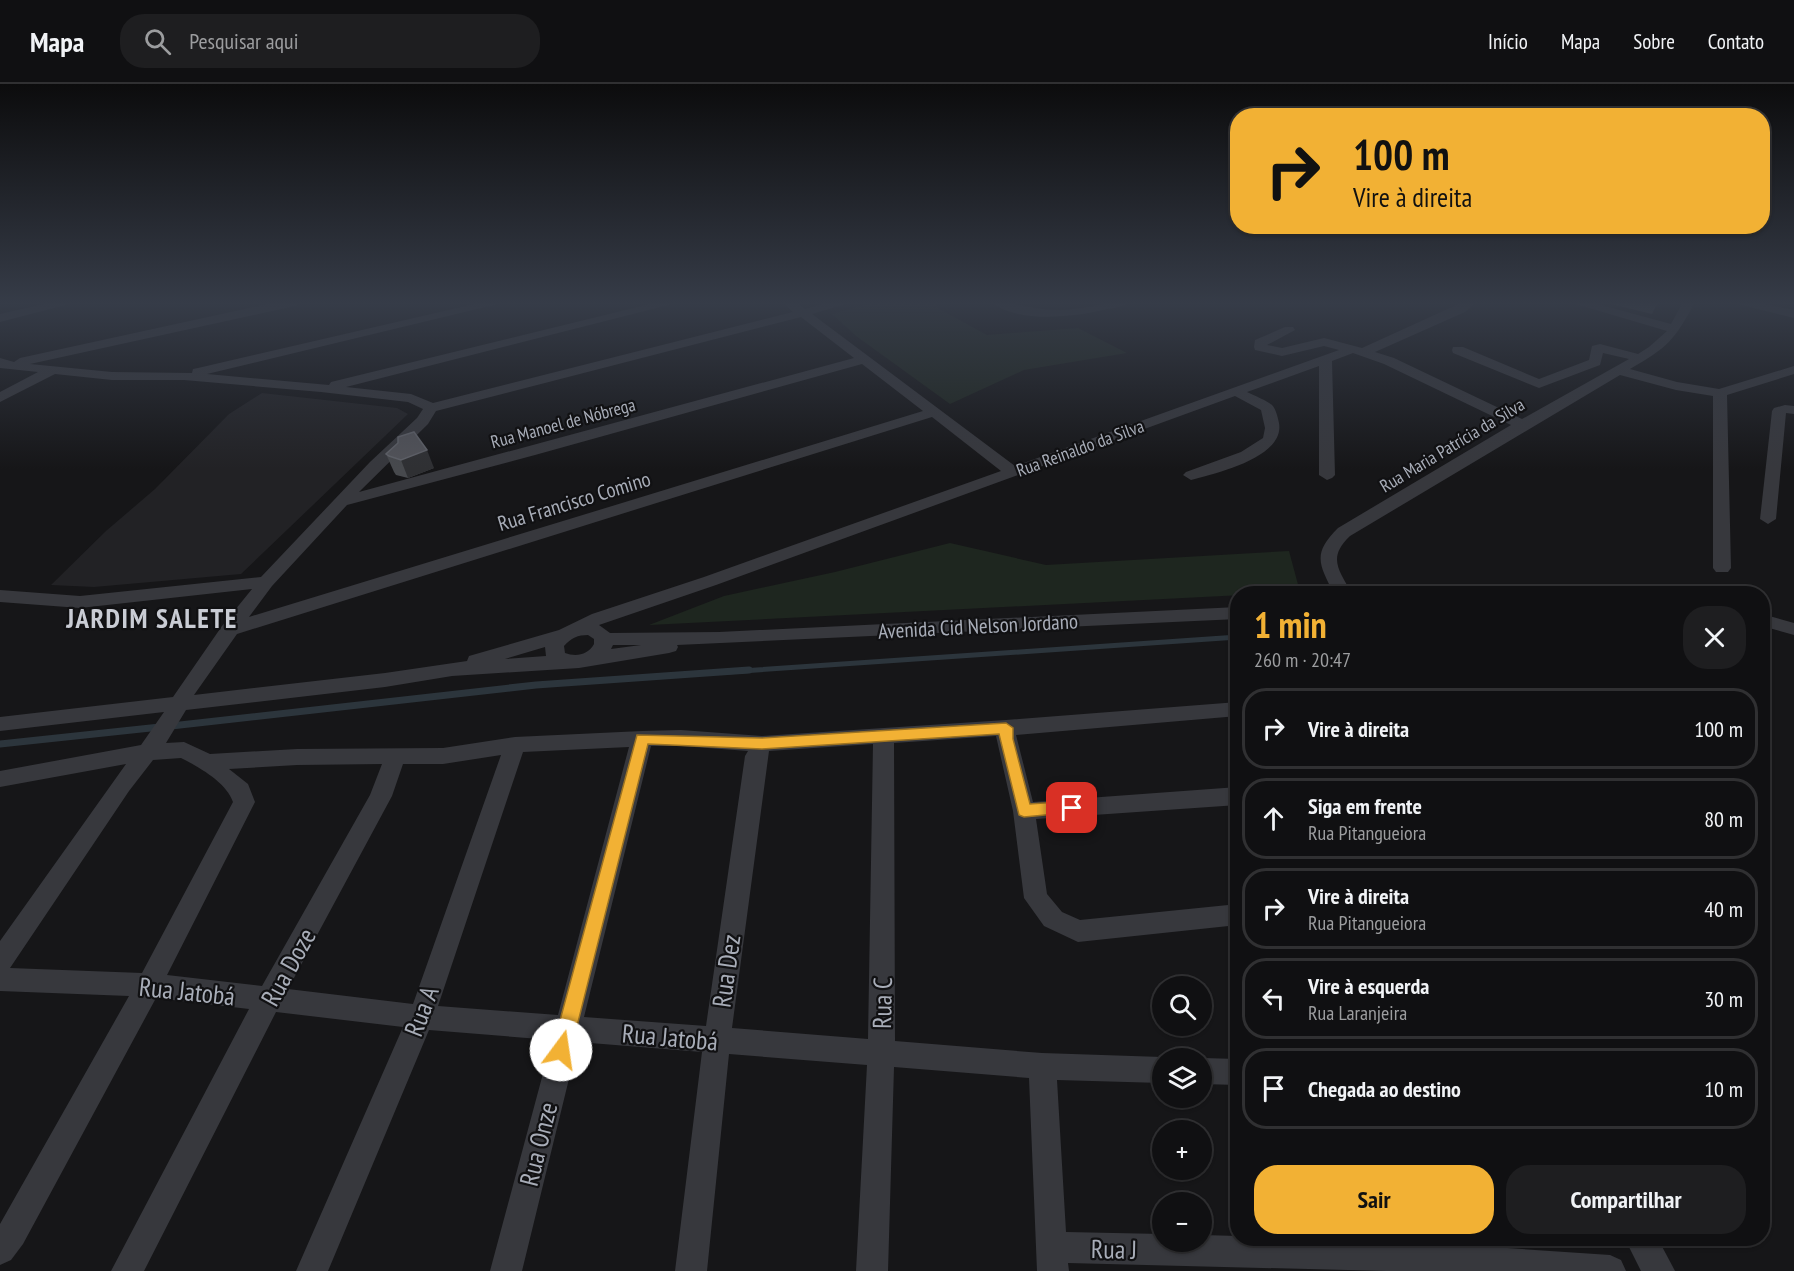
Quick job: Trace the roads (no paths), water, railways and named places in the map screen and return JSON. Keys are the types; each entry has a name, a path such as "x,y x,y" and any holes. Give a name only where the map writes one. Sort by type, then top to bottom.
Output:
{"street":[{"path":"3,363 30,357"},
{"path":"184,376 263,357"},
{"path":"321,388 447,357"},
{"path":"3,363 51,371 112,376 184,376 321,388 411,398 431,408 632,357"},
{"path":"860,357 931,413 1013,472"},
{"name":"Rua Reinaldo da Silva","path":"569,632 598,618 1334,357"},
{"path":"1379,357 1522,425"},
{"path":"1476,357 1539,384 1595,363 1596,357"},
{"name":"Rua Maria Patrícia da Silva","path":"1339,586 1326,562 1327,553 1333,541 1344,532 1522,425 1640,358"},
{"name":"Rua Manoel de Nóbrega","path":"342,501 509,458 863,360"},
{"path":"1325,360 1327,476"},
{"path":"1618,370 1676,386 1720,393 1794,370"},
{"path":"0,398 51,371"},
{"path":"1191,475 1257,450 1269,442 1272,435 1267,408 1237,392"},
{"path":"1720,393 1722,568"},
{"path":"0,962 121,785 165,727 229,630 266,582 375,465 423,421 431,408"},
{"path":"1768,519 1779,411 1794,410"},
{"name":"Rua Francisco Comino","path":"229,630 931,413"},
{"path":"0,596 80,602 266,582"},
{"name":"Rua Reinaldo da Silva","path":"576,661 600,651 603,637 632,606"},
{"name":"Avenida Cid Nelson Jordano","path":"452,669 569,632 592,629 603,637 719,638 1230,613"},
{"path":"1770,622 1794,629"},
{"path":"569,632 554,645 553,651 556,656 576,661"},
{"name":"Avenida Cid Nelson Jordano","path":"1,781 165,727 385,680 452,669 576,661 719,638"},
{"path":"207,762 297,757 443,756 514,745 642,739 762,744 1006,728 1230,710"},
{"name":"Avenida Cid Nelson Jordano","path":"0,724 165,727 184,750 207,762"},
{"path":"1006,728 1006,739 1024,811 1036,898 1053,919 1078,931 1230,915"},
{"name":"Rua C","path":"872,1271 881,1053 884,735"},
{"name":"Rua Onze","path":"506,1271 642,739"},
{"name":"Rua Dez","path":"691,1271 717,1040 756,756 762,744"},
{"name":"Rua A","path":"312,1271 421,1017 514,745"},
{"name":"Rua Doze","path":"127,1271 232,1064 381,796 395,757"},
{"path":"0,1249 12,1233 149,985 244,801 240,790 207,762"},
{"path":"1024,811 1230,797"},
{"name":"Rua Jatobá","path":"0,979 149,985 269,1001 421,1017 1042,1066 1152,1070"},
{"path":"1042,1066 1052,1259"},
{"path":"1212,1071 1230,1072"},
{"path":"1644,1246 1659,1271"},
{"name":"Rua J","path":"1052,1259 1366,1254 1610,1271"}],"waterway":[{"path":"727,672 1230,638"},
{"path":"171,726 536,685 749,670"},
{"path":"0,744 160,727"}],"district":[{"name":"JARDIM SALETE","path":"152,618"}]}
